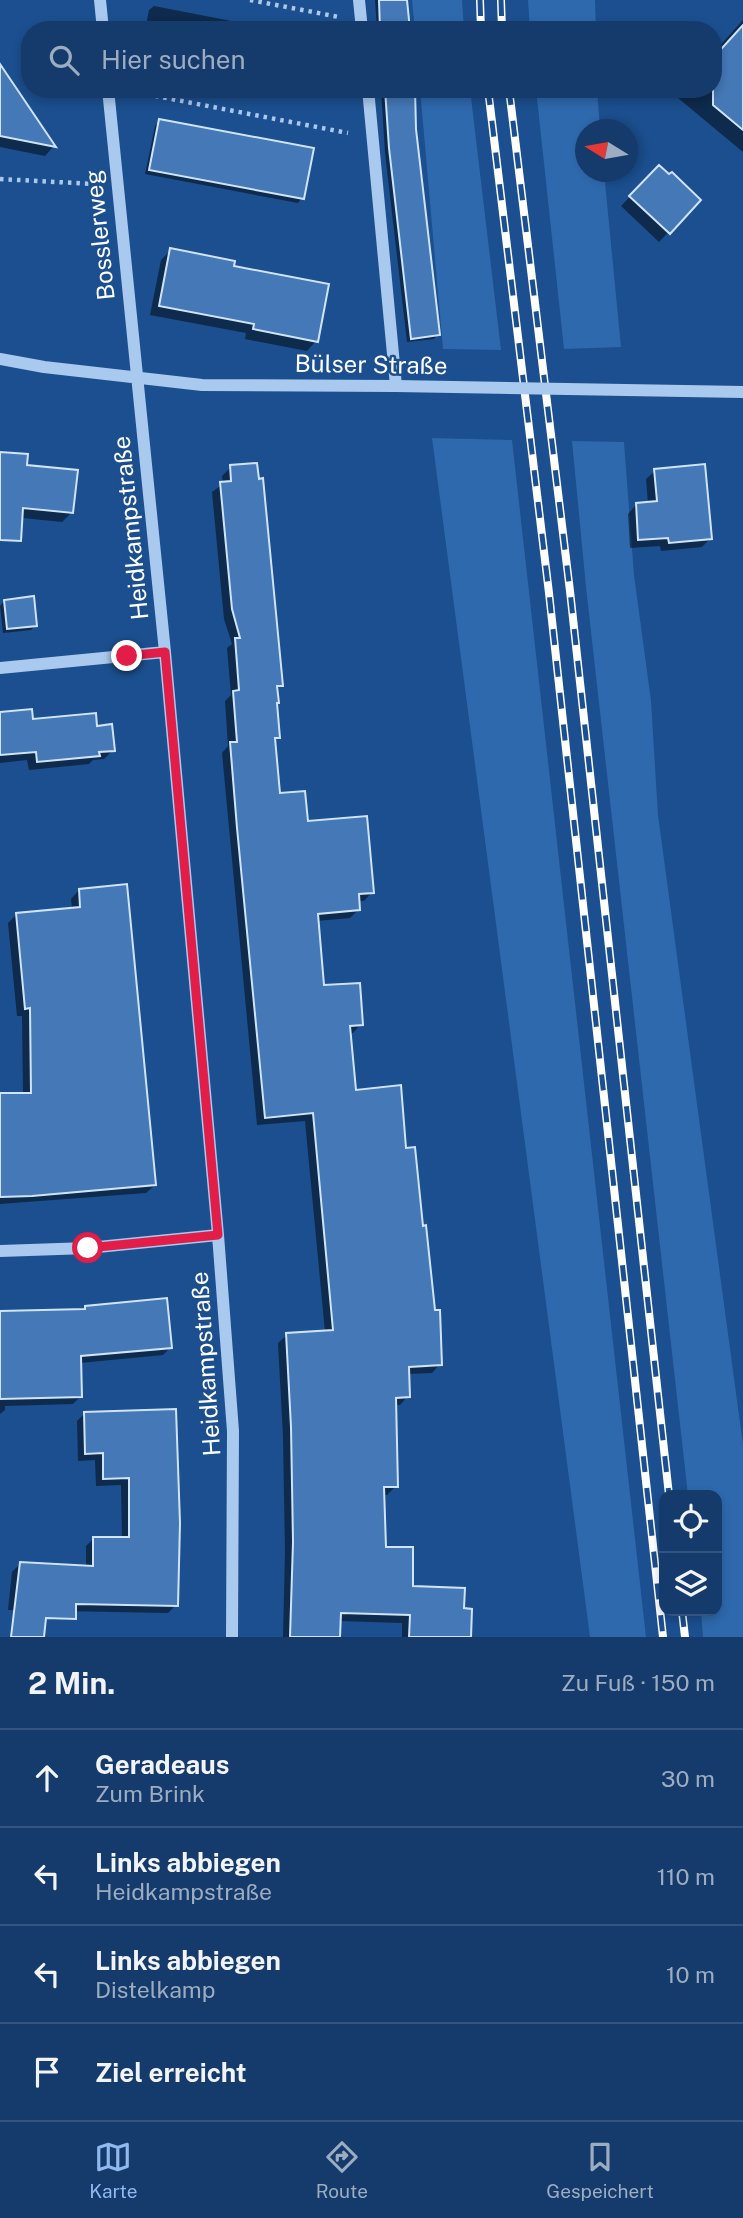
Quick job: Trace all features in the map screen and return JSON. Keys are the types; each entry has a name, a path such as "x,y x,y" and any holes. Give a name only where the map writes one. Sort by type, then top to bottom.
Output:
{"street":[{"path":"100,0 102,21"},
{"path":"359,0 361,21"},
{"name":"Bosslerweg","path":"109,98 136,377"},
{"path":"369,98 396,386"},
{"name":"Bülser Straße","path":"0,359 44,367 202,385 743,392"},
{"name":"Heidkampstraße","path":"136,377 165,652 218,1235 233,1431 232,1637"},
{"path":"0,668 165,652"},
{"path":"0,1251 88,1248 218,1235"}],"path":[{"path":"250,0 343,21"},
{"path":"165,98 372,138"},
{"path":"0,179 116,185"}],"shaded area":[{"path":"412,0 462,0 463,21 414,21"},
{"path":"528,0 595,0 596,21 529,21"},
{"path":"421,98 471,98 501,350 443,349"},
{"path":"537,98 598,98 599,119 575,119 575,182 605,182 621,347 564,349"},
{"path":"432,438 512,440 646,1637 590,1637"},
{"path":"572,441 624,442 634,575 651,701 658,815 743,1445 743,1637 703,1637 701,1616 722,1616 722,1490 687,1490"}],"building":[{"path":"379,0 407,0 409,21 380,21"},
{"path":"743,25 743,130 713,105 713,98 722,98 722,48"},
{"path":"0,64 56,147 0,136"},
{"path":"386,98 415,98 416,129 440,335 411,339"},
{"path":"159,119 314,148 304,199 149,170"},
{"path":"659,165 669,174 672,172 701,200 670,234 629,196"},
{"path":"170,248 235,261 234,266 329,284 318,342 253,329 254,324 159,306"},
{"path":"0,452 28,454 27,465 78,470 73,513 23,508 21,541 0,540"},
{"path":"257,463 259,479 263,478 283,686 277,686 280,738 275,738 280,793 305,791 308,821 367,816 374,893 359,894 360,910 318,914 324,985 360,983 363,1025 350,1026 356,1090 401,1085 406,1148 415,1147 435,1310 440,1310 442,1365 409,1367 410,1397 396,1398 398,1487 384,1487 386,1547 413,1547 413,1586 465,1588 464,1608 472,1609 471,1637 409,1637 410,1615 341,1613 340,1637 290,1637 293,1542 286,1333 333,1330 313,1113 265,1118 237,828 230,742 237,742 233,691 239,690 235,638 240,638 232,609 220,482 231,481 230,465"},
{"path":"705,464 712,539 669,543 668,538 638,540 636,503 657,501 654,469"},
{"path":"34,596 37,626 7,629 4,600"},
{"path":"32,709 33,719 96,713 97,726 112,724 115,751 99,752 100,756 37,762 36,752 0,755 0,712"},
{"path":"127,884 156,1185 0,1197 0,1093 31,1093 30,1008 25,1009 16,913 80,907 79,889"},
{"path":"167,1298 172,1348 81,1356 82,1397 0,1399 0,1311 85,1309 85,1306"},
{"path":"176,1409 180,1523 178,1606 76,1604 76,1619 46,1618 44,1637 11,1637 20,1562 93,1566 93,1537 129,1537 129,1478 103,1479 103,1453 85,1454 84,1412"}],"railway":[{"path":"480,0 481,21"},
{"path":"501,0 502,21"},
{"path":"489,98 549,593 663,1637"},
{"path":"510,98 570,591 668,1490"},
{"path":"683,1616 685,1637"}],"route":[{"path":"88,1248 218,1235 165,652 127,656"}]}
